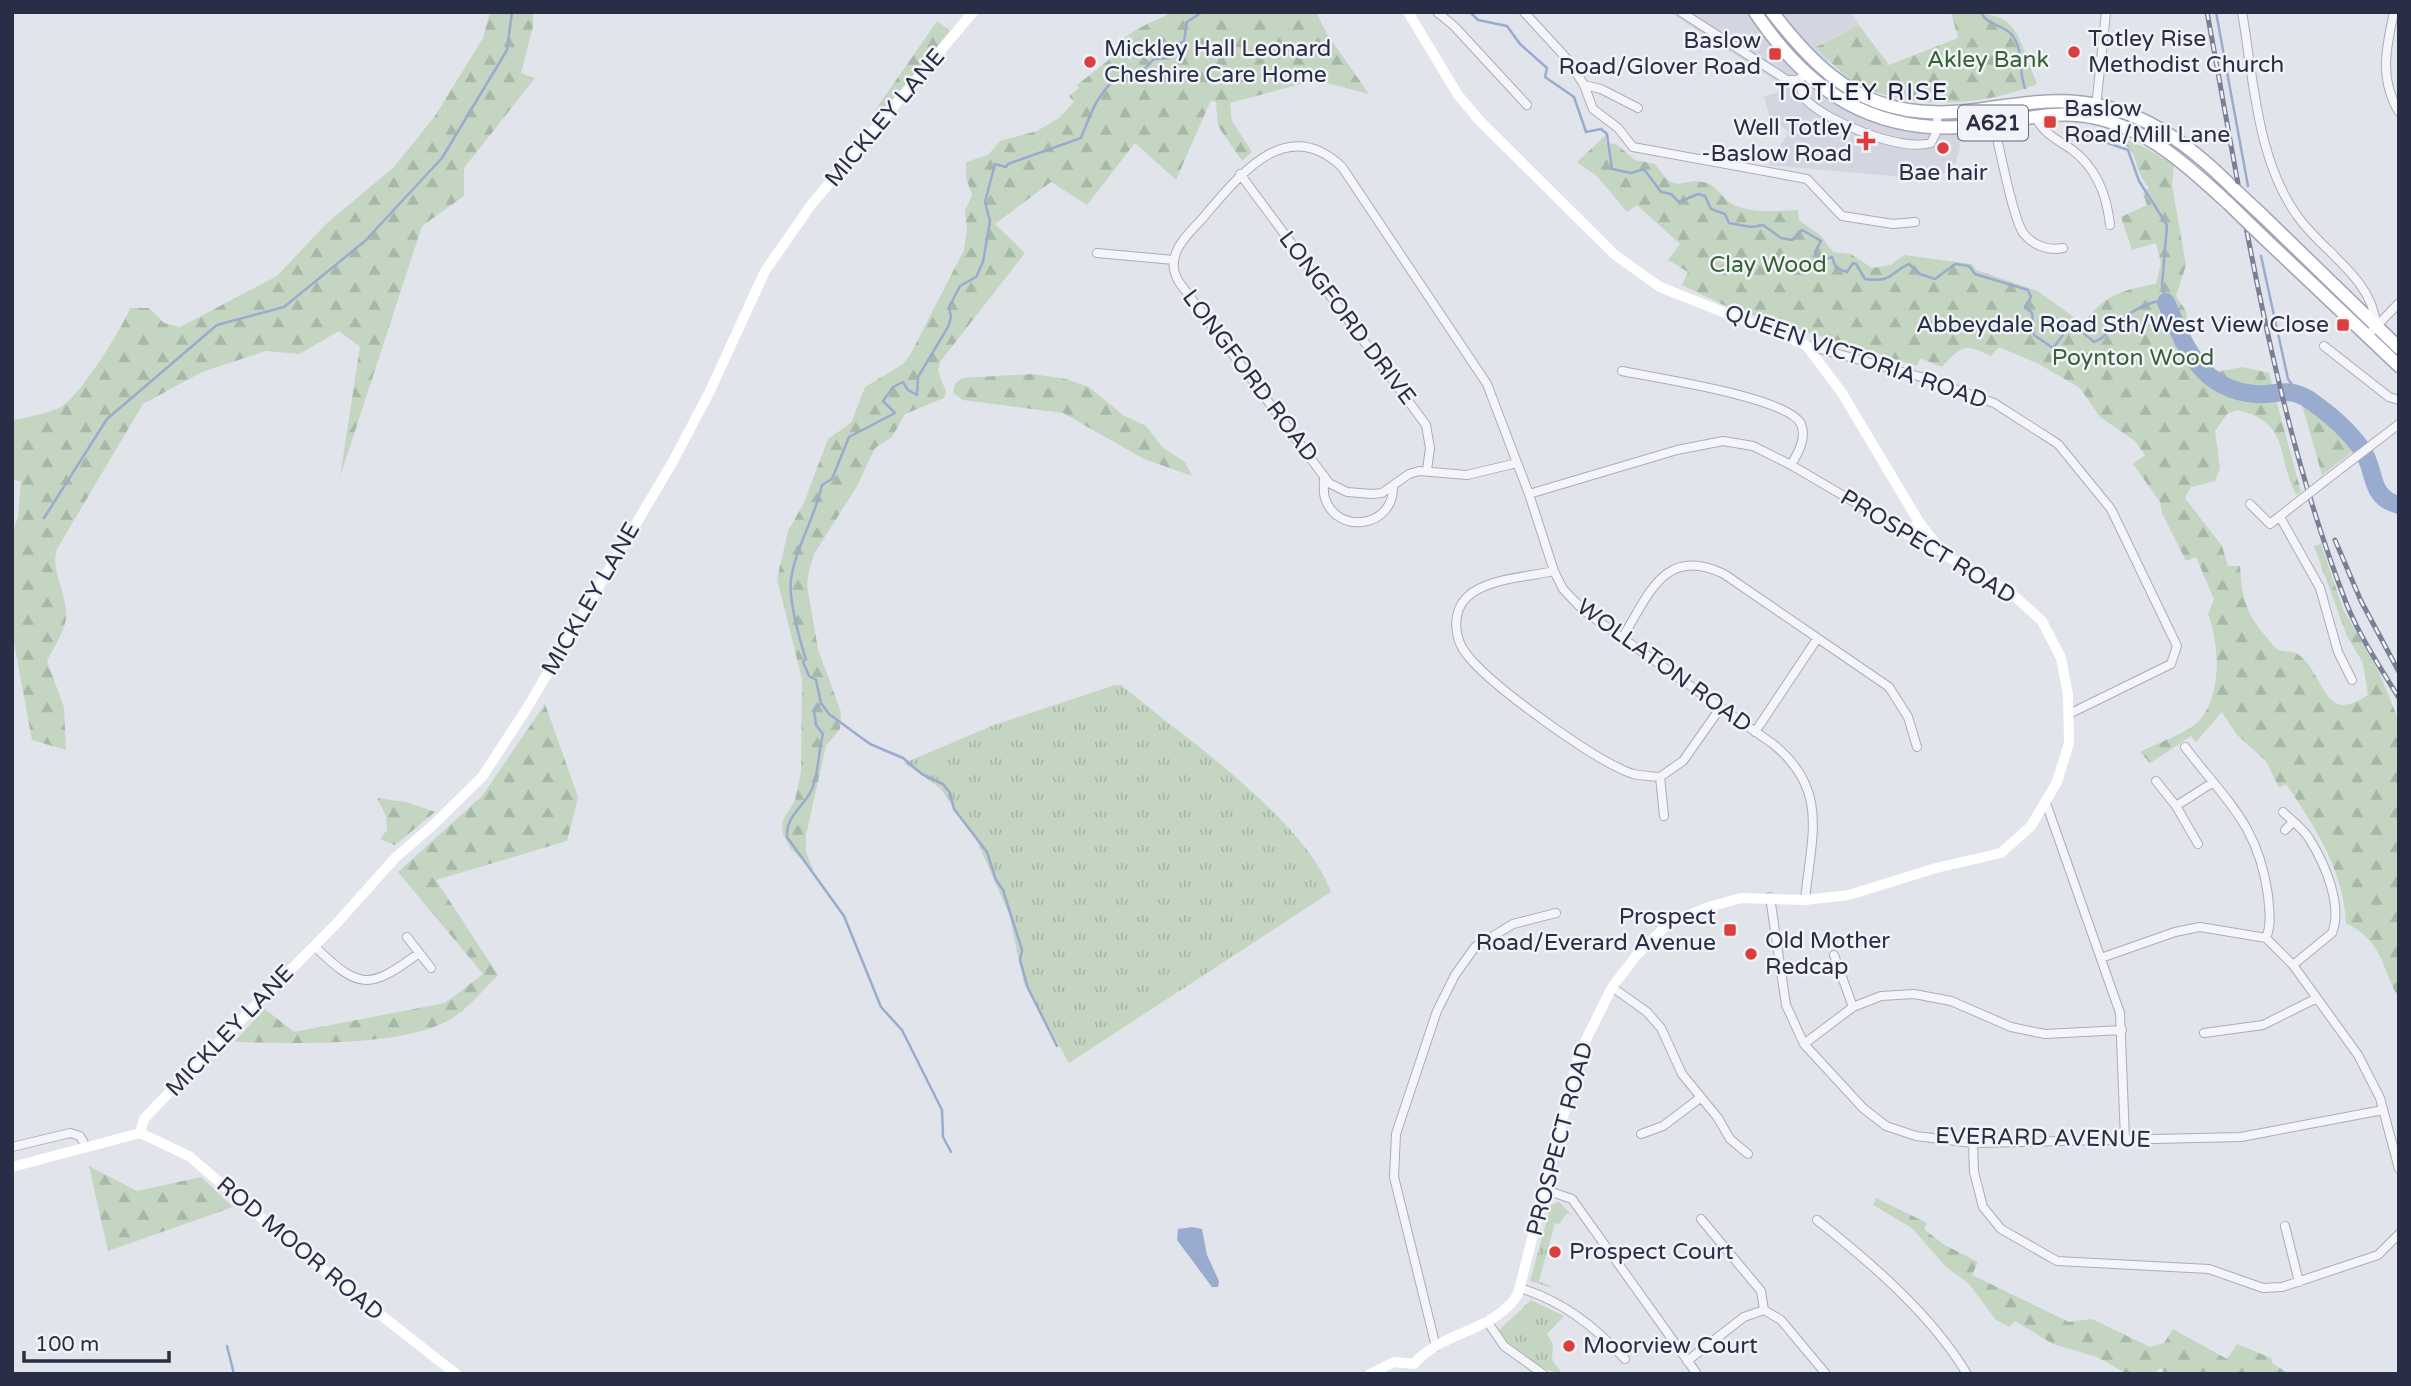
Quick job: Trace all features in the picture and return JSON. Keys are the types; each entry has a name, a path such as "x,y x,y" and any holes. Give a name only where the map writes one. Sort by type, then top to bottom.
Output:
{"main road":[{"name":"A621","path":"1755,12 1807,73 1831,95 1871,115 1910,126 1937,127 2096,111 2143,136 2174,155 2230,204 2399,366"},
{"name":"A621","path":"1772,12 1807,73 1834,80 1868,99 1895,107 1938,111 2034,102 2096,111 2125,112 2162,130 2194,151 2399,348"}],"street":[{"name":"MICKLEY LANE","path":"140,1133 144,1119 314,946 395,858 482,777 527,708 672,463 773,259 811,205 973,12"},
{"name":"QUEEN VICTORIA ROAD","path":"1408,12 1458,95 1480,121 1615,255 1660,287 1806,345 1921,377 1994,402 2058,444 2111,509 2177,646 2171,664 2069,714"},
{"path":"1437,12 1454,26 1527,104"},
{"path":"1524,12 1568,60 1584,85 1593,109 1610,121 1628,144 1639,150 1807,179 1842,216 1893,224 1915,222"},
{"path":"1681,12 1787,80 1807,73 1806,100 1831,117 1871,135 1892,141 1931,143 1937,127 1938,111"},
{"path":"2096,111 2106,12"},
{"path":"2242,12 2267,150 2277,180 2287,202 2303,224 2345,268 2375,308 2376,325"},
{"path":"2394,12 2385,76 2389,94 2399,112"},
{"path":"1584,85 1639,108"},
{"path":"1990,108 2021,229 2030,240 2043,247 2063,248"},
{"path":"2035,116 2047,134 2086,162 2108,200 2110,225"},
{"name":"WOLLATON ROAD","path":"1240,174 1254,162 1297,145 1318,149 1342,167 1487,384 1529,494 1554,571 1573,601 1791,758 1812,796 1813,820 1805,900"},
{"name":"LONGFORD ROAD","path":"1240,174 1179,247 1174,260 1174,274 1179,282 1324,476 1336,488 1347,492 1372,494 1393,487 1409,474 1427,470"},
{"name":"LONGFORD DRIVE","path":"1240,174 1426,425 1430,448 1427,470"},
{"path":"1097,253 1174,260"},
{"path":"2332,281 2345,268"},
{"path":"2367,336 2399,303"},
{"path":"1806,345 1842,393 1919,522 1945,555"},
{"path":"2324,346 2389,397 2399,400"},
{"path":"1622,371 1754,398 1785,409 1801,423 1803,436 1791,465"},
{"path":"2250,505 2270,524 2396,428"},
{"name":"PROSPECT ROAD","path":"1414,1369 1436,1347 1508,1307 1520,1288 1579,1054 1612,987 1637,955 1669,923 1741,898 1805,900 1849,895 1902,877 2001,853 2031,826 2046,803 2057,782 2069,743 2069,714 2061,658 2042,621 2011,593 1791,465 1753,446 1723,441 1677,450 1529,494"},
{"path":"1427,470 1467,475 1517,463"},
{"name":"LONGFORD ROAD","path":"1324,476 1325,499 1329,506 1343,518 1358,523 1374,521 1382,516 1393,499 1393,487"},
{"path":"2280,517 2320,588 2338,652 2352,680"},
{"path":"1908,535 1919,522"},
{"path":"1622,638 1663,575 1690,564 1705,566 1724,575 1889,687 1908,717 1917,747"},
{"path":"1554,571 1475,591 1465,599 1458,611 1457,638 1467,655 1545,722 1633,774 1660,777 1683,761 1721,707"},
{"path":"1755,732 1817,639"},
{"path":"2185,747 2248,826 2262,860 2270,918 2266,938"},
{"path":"1660,777 1664,816"},
{"path":"2156,781 2176,806 2198,844"},
{"path":"2176,806 2212,783"},
{"path":"2046,803 2115,995 2122,1030 2125,1139"},
{"path":"2283,813 2314,847 2336,912 2336,924 2326,940 2293,965"},
{"path":"2285,830 2293,822"},
{"name":"EVERARD AVENUE","path":"1770,897 1786,1005 1804,1044 1831,1077 1886,1126 1916,1136 1973,1143 2241,1137 2383,1110"},
{"path":"1436,1347 1394,1177 1396,1134 1437,1011 1455,975 1475,947 1513,924 1550,911"},
{"path":"2101,958 2175,932 2200,927 2266,938 2293,965 2358,1055 2383,1110 2399,1169"},
{"path":"407,937 431,968"},
{"path":"314,946 341,972 355,979 375,980 391,974 419,953"},
{"path":"1834,955 1853,1007"},
{"path":"1612,987 1647,1012 1661,1028 1682,1074 1718,1118 1730,1139 1748,1154"},
{"path":"1804,1044 1853,1007 1881,996 1913,994 1951,1001 2011,1027 2045,1034 2122,1030"},
{"path":"2204,1033 2263,1025 2317,998"},
{"path":"1641,1134 1663,1125 1700,1098"},
{"path":"12,1147 71,1133 79,1136 86,1147"},
{"path":"12,1167 140,1133"},
{"name":"ROD MOOR ROAD","path":"140,1133 189,1156 317,1265 456,1374"},
{"path":"1973,1143 1974,1172 1983,1207 2001,1229 2057,1261 2209,1269 2263,1288 2282,1287 2378,1255 2399,1234"},
{"path":"1546,1190 1572,1199 1697,1374"},
{"path":"1701,1219 1761,1291 1764,1310"},
{"path":"1816,1220 1887,1281 1947,1346 1967,1374"},
{"path":"2285,1226 2299,1282"},
{"path":"1520,1288 1550,1299 1581,1317 1625,1359"},
{"path":"1687,1361 1744,1317 1764,1310 1781,1320 1826,1374"},
{"path":"1487,1321 1504,1346 1543,1374"},
{"path":"1370,1374 1394,1362 1414,1369"}],"shaded area":[{"path":"1669,12 1851,12 1859,25 1817,46 1829,60 1807,83 1850,112 1873,120 1959,130 1960,147 1955,165 1948,172 1928,179 1768,165 1789,132 1770,119 1764,96 1784,91 1785,87"}],"green space":[{"path":"490,12 533,12 533,26 521,73 535,78 464,168 464,196 422,226 340,477 360,347 339,331 299,354 266,351 202,372 143,404 57,549 55,565 66,620 47,661 64,707 66,750 32,740 12,632 12,534 18,517 21,481 12,480 12,420 50,411 69,401 100,361 130,308 149,308 164,323 180,327 277,276 326,224 394,167 435,116 483,38"},
{"path":"1172,12 1316,12 1327,34 1369,94 1315,80 1230,103 1232,121 1252,152 1242,161 1218,126 1216,102 1211,100 1176,180 1135,143 1087,205 1051,182 995,224 1025,253 940,362 938,371 946,392 944,398 905,414 892,437 875,448 856,488 814,554 809,571 807,585 818,649 841,712 840,729 826,746 806,835 806,852 814,871 791,849 783,834 782,822 795,800 801,772 802,679 777,579 788,531 804,503 828,439 851,423 865,387 903,364 910,355 964,250 967,230 965,211 972,195 966,178 966,162 988,155 1000,141 1037,131 1059,118 1074,102 1069,96 1079,88 1077,85 1115,55 1123,40"},
{"name":"Akley Bank","path":"1951,12 1990,15 2011,26 2023,47 2037,84 1991,98 1966,101 1941,103 1891,97 1868,89 1847,77 1816,47 1859,25 1889,65 1958,38"},
{"path":"937,21 950,31 876,120 876,109"},
{"name":"Poynton Wood","path":"2102,129 2146,148 2174,165 2172,185 2186,265 2176,296 2186,311 2191,338 2214,372 2243,367 2269,373 2301,492 2296,495 2274,432 2254,415 2237,410 2227,414 2215,431 2220,468 2215,481 2191,487 2185,498 2222,546 2228,566 2240,566 2243,594 2258,626 2279,650 2299,655 2327,694 2334,702 2342,705 2368,695 2363,663 2347,636 2314,546 2321,544 2343,609 2378,670 2399,721 2399,999 2374,947 2368,939 2346,923 2340,885 2334,868 2307,817 2286,784 2279,788 2266,761 2237,735 2222,712 2196,742 2191,736 2150,763 2140,752 2193,726 2206,712 2215,685 2216,655 2208,614 2214,599 2196,557 2186,561 2162,513 2160,502 2133,464 2145,455 2135,441 2100,417 2080,388 2039,364 1999,347 1991,356 1975,349 1964,348 1942,367 1920,358 1917,366 1730,308 1682,285 1688,272 1668,260 1680,244 1637,205 1627,212 1597,176 1577,162 1606,135 1606,143 1616,144 1635,160 1655,164 1669,181 1680,184 1698,181 1707,183 1732,204 1748,209 1798,210 1799,220 1821,236 1833,252 1851,254 1872,268 1891,265 1904,255 1972,264 1976,270 2038,291 2083,324 2090,314 2115,295 2156,284 2161,263 2156,243 2132,250 2121,217 2147,205 2143,193 2149,188 2138,170 2131,150 2115,140 2100,136"},
{"path":"1033,374 1066,379 1089,387 1123,415 1146,426 1163,448 1185,462 1192,476 1144,459 1063,413 963,400 953,393 955,384 962,378"},
{"path":"2299,394 2319,407 2360,446 2322,475"},
{"path":"1121,685 1207,753 1269,808 1296,836 1317,864 1331,892 1069,1063 1024,984 1009,914 977,841 940,788 904,763 994,725"},
{"path":"545,704 578,797 567,841 436,880 498,975 451,1019 405,1035 346,1042 234,1042 265,1009 294,1032 445,1003 483,974 398,872 482,796"},
{"path":"377,798 406,802 435,812 395,845 380,839 387,830 386,816"},
{"path":"89,1166 137,1191 201,1177 233,1207 108,1251"},
{"path":"1876,1198 1927,1223 1924,1229 1943,1244 1978,1262 1972,1275 2069,1322 2092,1319 2150,1347 2164,1343 2173,1329 2227,1359 2237,1344 2271,1358 2273,1364 2290,1374 2165,1374 2161,1368 2152,1374 2127,1374 2097,1357 2053,1344 2015,1321 2009,1327 1996,1320 1969,1284 1946,1267 1912,1228 1873,1205"},
{"path":"1559,1202 1571,1214 1567,1213 1559,1224 1555,1223 1539,1281 1553,1288 1530,1281 1551,1205"},
{"path":"1531,1300 1564,1316 1547,1334 1553,1344 1552,1360 1563,1374 1547,1370 1528,1358 1510,1344 1499,1330"}],"water":[{"path":"1178,1229 1202,1229 1207,1255 1219,1281 1218,1287 1212,1287 1177,1240"}],"waterway":[{"path":"44,518 107,419 217,325 284,307 365,241 442,158 507,50 512,12"},
{"path":"1057,1046 1028,988 1020,960 1022,950 1003,890 996,880 987,852 954,809 950,793 943,784 922,774 903,758 870,744 829,714 821,703 816,680 809,676 803,662 806,659 793,608 791,579 822,485 832,479 849,437 895,413 883,401 893,387 903,382 908,390 917,395 918,377 948,327 951,317 949,307 960,286 976,277 983,262 990,221 985,202 995,164 1006,167 1081,138 1097,101 1109,85 1125,73 1138,76 1154,59 1170,58 1173,47 1184,41 1187,22 1202,12"},
{"path":"1470,12 1478,20 1507,26 1520,44 1547,68 1545,77 1574,97 1586,132 1601,129 1607,134 1612,169 1631,173 1644,169 1661,192 1671,194 1679,202 1698,194 1705,196 1711,209 1725,214 1729,223 1751,227 1763,225 1781,238 1792,240 1802,230 1821,241 1815,252 1819,261 1832,257 1836,268 1847,272 1853,263 1856,264 1865,279 1886,278 1909,264 1920,274 1935,279 1955,264 1969,266 1975,274 2028,290 2031,297 2025,307 2032,313 2034,335 2053,348 2063,335 2060,329 2062,323 2072,323 2094,342 2139,308 2153,302 2166,302 2162,285 2167,225 2139,181 2128,150 2076,132"},
{"path":"1981,12 1987,20 2008,31 2016,41 2025,88"},
{"path":"2216,12 2248,186"},
{"path":"2261,256 2288,379 2299,394"},
{"path":"2166,302 2188,349 2207,374 2220,384 2236,390 2255,394 2287,392 2308,399 2356,441 2366,456 2377,489 2382,496 2399,505"},
{"path":"821,703 814,710 816,725 823,734 814,782 809,795 789,823 787,837 844,916 881,1007 902,1030 942,1110 943,1137 951,1152"},
{"path":"227,1346 234,1374"}],"railway":[{"path":"2207,12 2263,312 2299,460 2321,533 2352,617 2399,698"},
{"path":"2335,540 2361,601 2399,672"}],"place":[{"name":"Totley Rise Methodist Church","path":"2074,52"},
{"name":"Baslow Road/Glover Road","path":"1775,54"},
{"name":"Mickley Hall Leonard Cheshire Care Home","path":"1090,62"},
{"name":"Baslow Road/Mill Lane","path":"2050,122"},
{"name":"Well Totley -Baslow Road","path":"1866,141"},
{"name":"Bae hair","path":"1943,148"},
{"name":"Abbeydale Road Sth/West View Close","path":"2343,325"},
{"name":"Prospect Road/Everard Avenue","path":"1730,930"},
{"name":"Old Mother Redcap","path":"1751,954"},
{"name":"Prospect Court","path":"1555,1252"},
{"name":"Moorview Court","path":"1569,1346"}],"district":[{"name":"TOTLEY RISE","path":"1862,92"}],"park label":[{"name":"Clay Wood","path":"1768,265"}]}
